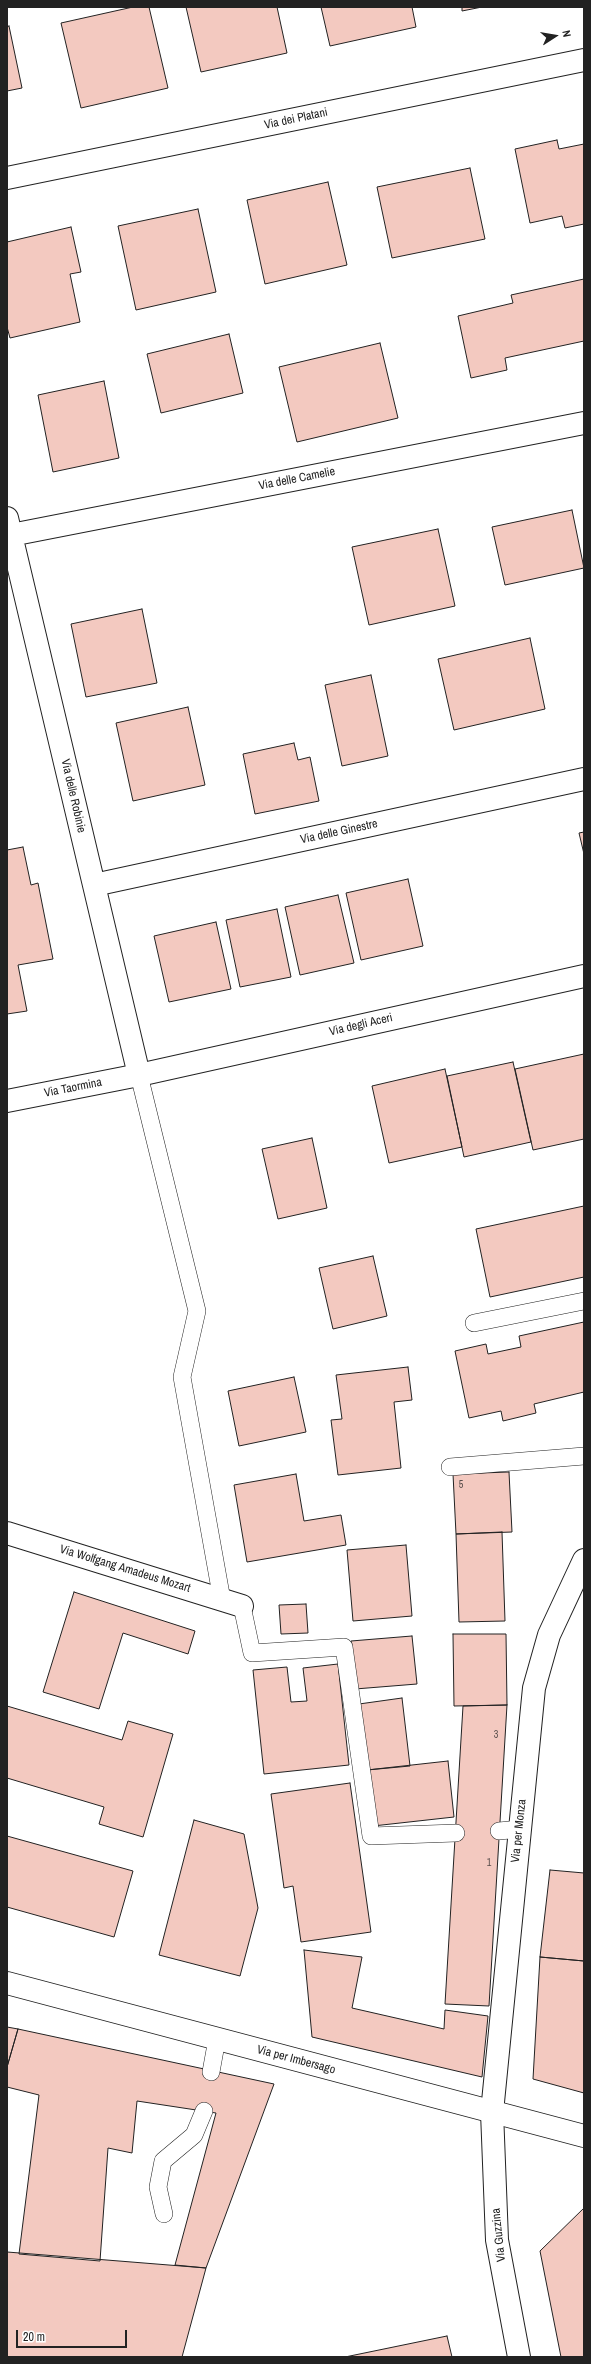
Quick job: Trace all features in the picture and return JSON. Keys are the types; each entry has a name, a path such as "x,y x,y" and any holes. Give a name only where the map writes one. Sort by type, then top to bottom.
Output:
{"street":[{"name":"Via dei Platani","path":"7,178 584,60"},
{"name":"Via delle Camelie","path":"9,526 584,423"},
{"name":"Via delle Robinie","path":"9,526 139,1075"},
{"name":"Via delle Ginestre","path":"94,885 584,779"},
{"name":"Via degli Aceri","path":"139,1075 584,976"},
{"name":"Via Taormina","path":"7,1102 139,1075"},
{"name":"Via Wolfgang Amadeus Mozart","path":"7,1533 232,1603"},
{"name":"Via per Monza","path":"492,2112 509,1830 534,1688 549,1635 584,1560"},
{"name":"Via per Imbersago","path":"7,1984 584,2136"},
{"name":"Via Guzzina","path":"492,2112 497,2240 519,2357"}],"lane":[{"path":"139,1075 197,1311 182,1377 232,1603 252,1653 344,1647 371,1836 456,1833"},
{"path":"474,1323 584,1302"},
{"path":"450,1467 584,1456"},
{"path":"211,2072 217,2039"},
{"path":"164,2214 158,2187 163,2161 194,2135 204,2111"}],"building":[{"path":"133,7 149,7 168,88 81,108 61,23"},
{"path":"186,7 277,7 287,53 201,72"},
{"path":"321,7 412,7 416,27 330,46"},
{"path":"462,7 482,7 462,11"},
{"path":"9,26 22,88 7,91 7,27"},
{"path":"557,140 559,149 584,144 584,224 565,228 562,216 530,223 515,149"},
{"path":"470,168 485,239 392,258 377,187"},
{"path":"328,182 347,265 265,284 247,200"},
{"path":"198,209 216,292 136,310 118,226"},
{"path":"71,227 81,272 70,274 80,322 10,338 7,327 7,242"},
{"path":"584,279 584,341 505,358 507,370 471,378 458,316 513,303 511,295"},
{"path":"229,334 243,393 161,413 147,354"},
{"path":"380,343 398,418 297,442 279,367"},
{"path":"104,381 119,458 53,472 38,395"},
{"path":"572,510 584,568 505,585 492,527"},
{"path":"438,529 455,606 369,625 352,547"},
{"path":"142,609 157,683 86,697 71,624"},
{"path":"530,638 545,709 454,730 438,659"},
{"path":"371,675 388,756 342,766 325,685"},
{"path":"188,707 205,785 133,801 116,723"},
{"path":"294,743 298,760 310,757 319,801 255,814 243,754"},
{"path":"584,832 584,854 579,833"},
{"path":"23,847 31,885 38,883 53,959 18,965 27,1011 7,1014 7,850"},
{"path":"408,879 423,946 361,960 346,893"},
{"path":"338,895 354,963 300,975 285,907"},
{"path":"277,909 291,977 240,987 226,920"},
{"path":"216,922 231,989 169,1002 154,936"},
{"path":"584,1054 584,1139 533,1150 515,1069"},
{"path":"513,1062 531,1142 464,1157 447,1076"},
{"path":"445,1069 462,1147 389,1163 372,1086"},
{"path":"312,1138 327,1208 278,1219 262,1149"},
{"path":"584,1206 584,1277 490,1297 476,1229"},
{"path":"373,1256 387,1316 333,1329 319,1268"},
{"path":"584,1322 584,1392 534,1404 536,1413 503,1421 501,1411 469,1418 455,1351 486,1344 488,1354 521,1347 519,1336"},
{"path":"408,1367 412,1400 394,1402 401,1468 338,1475 331,1420 342,1419 336,1375"},
{"path":"294,1377 306,1432 239,1446 228,1391"},
{"path":"509,1472 512,1532 456,1534 453,1474"},
{"path":"296,1474 304,1521 341,1515 346,1545 247,1562 234,1485"},
{"path":"502,1532 505,1621 459,1622 456,1534"},
{"path":"406,1545 412,1616 353,1621 347,1550"},
{"path":"74,1592 195,1631 188,1654 123,1633 99,1709 43,1692"},
{"path":"306,1604 308,1633 281,1634 279,1605"},
{"path":"453,1634 506,1634 507,1705 454,1706"},
{"path":"412,1636 417,1684 355,1689 351,1641"},
{"path":"338,1664 349,1765 264,1774 253,1670 287,1667 291,1702 307,1701 303,1668"},
{"path":"402,1698 410,1766 367,1770 359,1704"},
{"path":"507,1705 489,2006 445,2004 463,1706"},
{"path":"7,1706 122,1740 128,1721 173,1734 143,1837 99,1824 104,1807 7,1778"},
{"path":"448,1761 454,1817 373,1826 367,1770"},
{"path":"350,1783 371,1932 301,1942 293,1886 284,1888 271,1794"},
{"path":"194,1820 244,1834 258,1908 240,1976 159,1955"},
{"path":"7,1836 133,1871 114,1937 7,1907"},
{"path":"550,1870 584,1873 584,1961 540,1957"},
{"path":"304,1950 362,1957 352,2008 444,2029 445,2010 488,2016 482,2077 312,2037"},
{"path":"540,1957 584,1961 584,2093 533,2079"},
{"path":"7,2027 18,2029 7,2067"},
{"path":"18,2029 274,2084 206,2268 175,2265 216,2113 137,2101 132,2153 108,2148 100,2261 19,2254 39,2095 7,2087 7,2067"},
{"path":"584,2208 584,2357 561,2357 540,2251"},
{"path":"7,2252 206,2268 182,2357 7,2357"},
{"path":"447,2336 452,2357 345,2357"}]}
